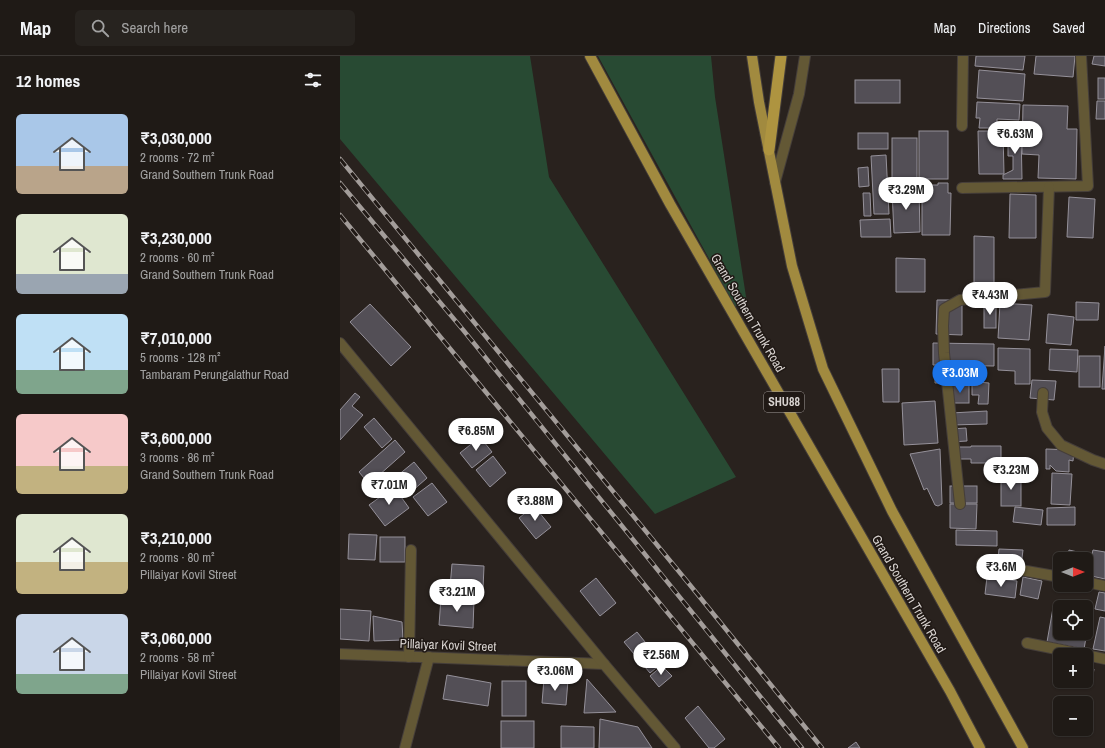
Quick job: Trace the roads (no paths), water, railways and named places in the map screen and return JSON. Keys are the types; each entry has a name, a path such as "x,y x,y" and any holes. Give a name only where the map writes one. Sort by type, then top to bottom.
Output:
{"highway":[{"path":"768,150 781,56"}],"main road":[{"name":"Grand Southern Trunk Road","path":"590,56 670,204 950,691 980,748"},
{"name":"Grand Southern Trunk Road","path":"752,56 768,150 792,266 823,369 892,511 1023,748"}],"street":[{"path":"775,182 799,94 805,56"},
{"path":"962,126 963,56"},
{"path":"962,188 1088,186 1081,56"},
{"path":"960,504 944,353 944,309 960,300 1045,292 1049,187"},
{"path":"340,343 675,748"},
{"path":"1043,393 1042,412 1047,428 1061,445 1105,464"},
{"path":"409,657 410,550"},
{"path":"982,563 1053,576"},
{"path":"1093,583 1105,586"},
{"path":"1027,643 1053,648"},
{"name":"Pillaiyar Kovil Street","path":"340,654 604,664"},
{"path":"1093,656 1105,659"},
{"path":"404,748 429,657"}],"railway":[{"path":"340,159 822,748"},
{"path":"340,183 464,331 802,748"},
{"path":"340,215 779,748"}]}
